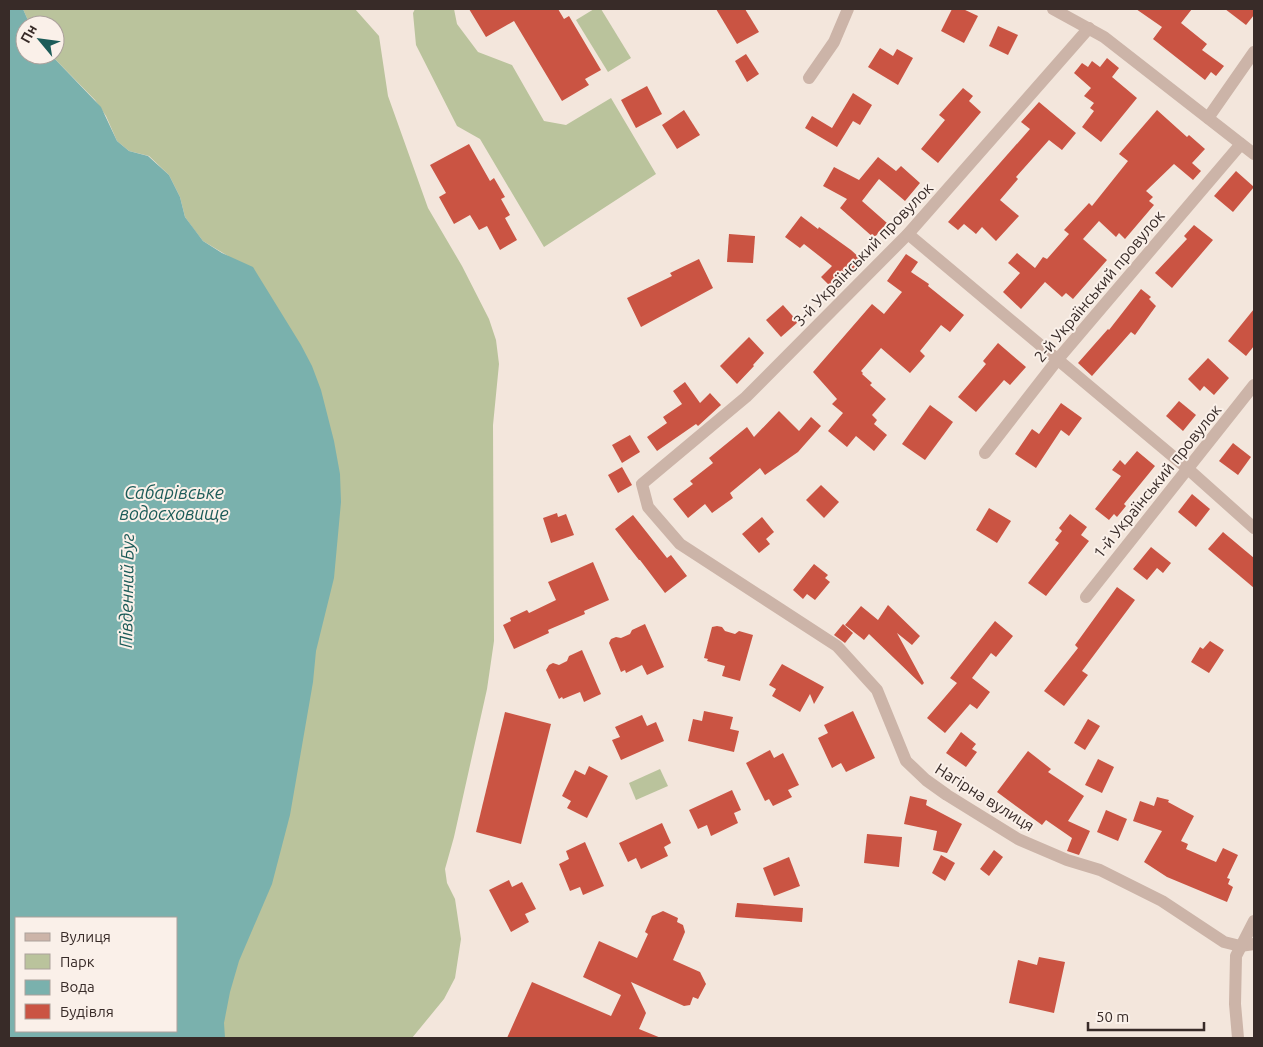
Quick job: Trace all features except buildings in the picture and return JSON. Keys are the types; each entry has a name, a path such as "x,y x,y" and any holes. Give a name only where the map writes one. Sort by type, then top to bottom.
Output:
{"street":[{"path":"808,78 834,42 848,9"},
{"path":"1053,9 1104,37 1254,154"},
{"name":"3-й Український провулок","path":"642,484 746,397 908,234 1089,28"},
{"path":"1208,118 1254,52"},
{"name":"2-й Український провулок","path":"985,453 1058,359 1241,144"},
{"path":"908,234 1188,469 1254,528"},
{"name":"1-й Український провулок","path":"1086,597 1254,385"},
{"name":"Нагірна вулиця","path":"642,484 648,507 680,544 837,646 877,690 906,761 926,780 946,795 1018,839 1113,876 1162,900 1224,942 1240,946"},
{"path":"1238,1038 1235,1004 1236,956 1254,921"},
{"path":"1240,946 1254,944"}],"green space":[{"path":"23,9 355,9 379,36 388,96 428,208 462,266 489,319 496,340 499,364 493,425 494,641 487,689 445,869 447,883 455,899 461,939 455,978 444,999 412,1038 221,1038 228,256 203,241 193,228 185,217 180,197 169,175 149,156 129,151 117,141 106,116 95,100 61,65 65,65 65,15 26,15"},
{"path":"415,9 454,9 457,24 478,52 512,65 544,121 566,125 611,98 656,174 544,247 480,139 457,126 416,45 413,13"},
{"path":"594,9 601,9 631,58 608,72 576,20"},
{"path":"660,769 668,786 636,800 629,783"}],"water":[{"name":"Сабарівське водосховище","path":"9,9 23,9 26,15 15,15 15,65 61,65 101,107 117,141 129,151 148,156 169,175 180,197 185,217 203,241 222,253 253,267 312,366 321,390 334,441 340,474 341,502 334,578 316,651 313,682 290,815 272,884 239,961 224,1023 225,1038 9,1038"}],"water label":[{"name":"Південний Буг","path":"127,591"}]}
